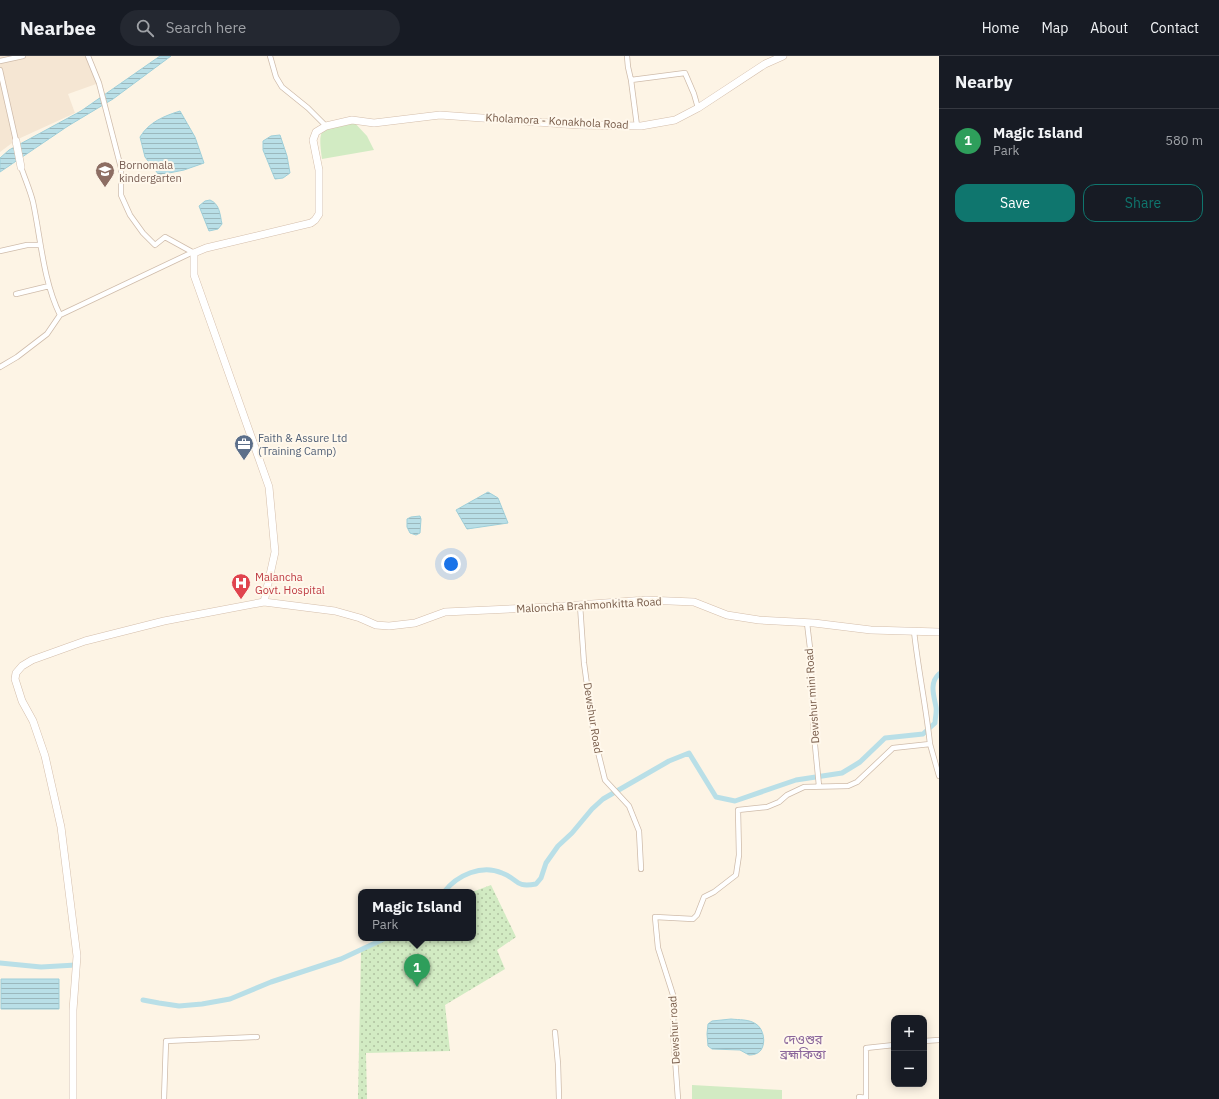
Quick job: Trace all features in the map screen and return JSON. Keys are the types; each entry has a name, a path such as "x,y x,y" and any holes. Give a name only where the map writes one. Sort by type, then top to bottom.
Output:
{"main road":[{"name":"Kholamora - Konakhola Road","path":"193,253 206,248 311,223 315,220 319,214 320,199 319,170 313,140 316,132 326,126 352,120 374,124 440,115 579,125 637,126 675,120 698,108 765,64 783,56"},
{"path":"16,140 21,167"},
{"path":"193,253 194,276 269,487 275,552 264,602"},
{"name":"Maloncha Brahmonkitta Road","path":"73,1099 73,1010 77,956 61,827 45,756 34,721 22,700 16,679 16,673 22,666 32,660 85,641 164,621 264,602 336,611 360,618 376,625 389,626 415,623 445,612 646,600 694,602 727,615 742,618 871,630 939,632"}],"street":[{"path":"0,61 23,56"},
{"path":"88,56 99,83 110,123 121,168 121,195 130,215 143,233 155,245 165,237 193,253"},
{"path":"270,56 276,77 282,87 308,108 326,126"},
{"path":"627,56 637,126"},
{"path":"0,70 2,90 16,140"},
{"path":"631,80 685,73 698,108"},
{"path":"21,167 33,201 40,245 49,286 53,301 60,315"},
{"path":"0,251 27,245 40,245"},
{"path":"0,367 17,357 47,334 60,315 193,253"},
{"path":"16,294 49,286"},
{"name":"Dewshur Road","path":"580,605 584,663 594,736 605,780 629,806 639,832 641,869"},
{"name":"Dewshur mini Road","path":"807,623 810,648 814,735 819,786"},
{"path":"914,631 916,658 930,744 939,776"},
{"path":"819,786 848,786 857,782 892,748 930,744"},
{"name":"Dewshur road","path":"678,1099 673,1031 674,998 658,948 655,917 693,919 698,915 704,897 714,892 736,875 739,856 738,810 767,807 779,802 787,795 804,787 819,786"},
{"path":"555,1032 559,1099"},
{"path":"164,1099 166,1041 257,1037"},
{"path":"927,1041 939,1040"},
{"path":"859,1099 866,1098 866,1048 891,1045"}],"shaded area":[{"path":"0,56 89,56 99,83 68,94 75,113 16,140 0,152"}],"green space":[{"path":"352,120 367,136 374,150 322,159 320,140 324,129 334,124"},
{"path":"491,885 516,937 497,950 505,969 445,1005 450,1051 366,1053 367,1099 358,1099 361,951 383,941 476,941 476,891"},
{"path":"692,1085 782,1090 782,1099 692,1099"}],"water":[{"path":"160,56 171,56 113,99 68,126 0,172 0,158 9,150 81,111"},
{"path":"180,111 195,137 204,163 184,170 159,175 145,157 140,137 148,127 157,120"},
{"path":"280,135 287,156 290,173 283,178 275,179 263,150 263,141 271,136"},
{"path":"210,200 218,207 222,224 218,229 209,231 199,206 205,201"},
{"path":"488,492 498,498 508,523 467,529 456,510"},
{"path":"420,516 420,533 416,535 410,533 407,527 407,519"},
{"path":"1,979 59,979 59,1009 1,1009"},
{"path":"731,1019 750,1021 759,1026 764,1040 763,1047 760,1051 749,1055 740,1050 712,1049 708,1046 708,1024 712,1021"}],"waterway":[{"path":"446,889 463,876 486,870 507,875 520,884 536,884 541,878 546,863 558,846 603,799 669,761 689,753 716,797 735,801 796,780 842,773 860,762 885,738 923,734 935,723 936,709 933,685 939,674"},
{"path":"143,1000 179,1006 230,999 271,982 341,959 380,941"},
{"path":"0,963 41,967 76,965"}],"place":[{"name":"Bornomala kindergarten","path":"105,188"},
{"name":"Faith & Assure Ltd (Training Camp)","path":"244,461"},
{"name":"Malancha Govt. Hospital","path":"241,600"},
{"name":"Magic Island","path":"417,987"}],"district":[{"name":"দেওশুর ব্রহ্মকিত্তা","path":"803,1046"}]}
